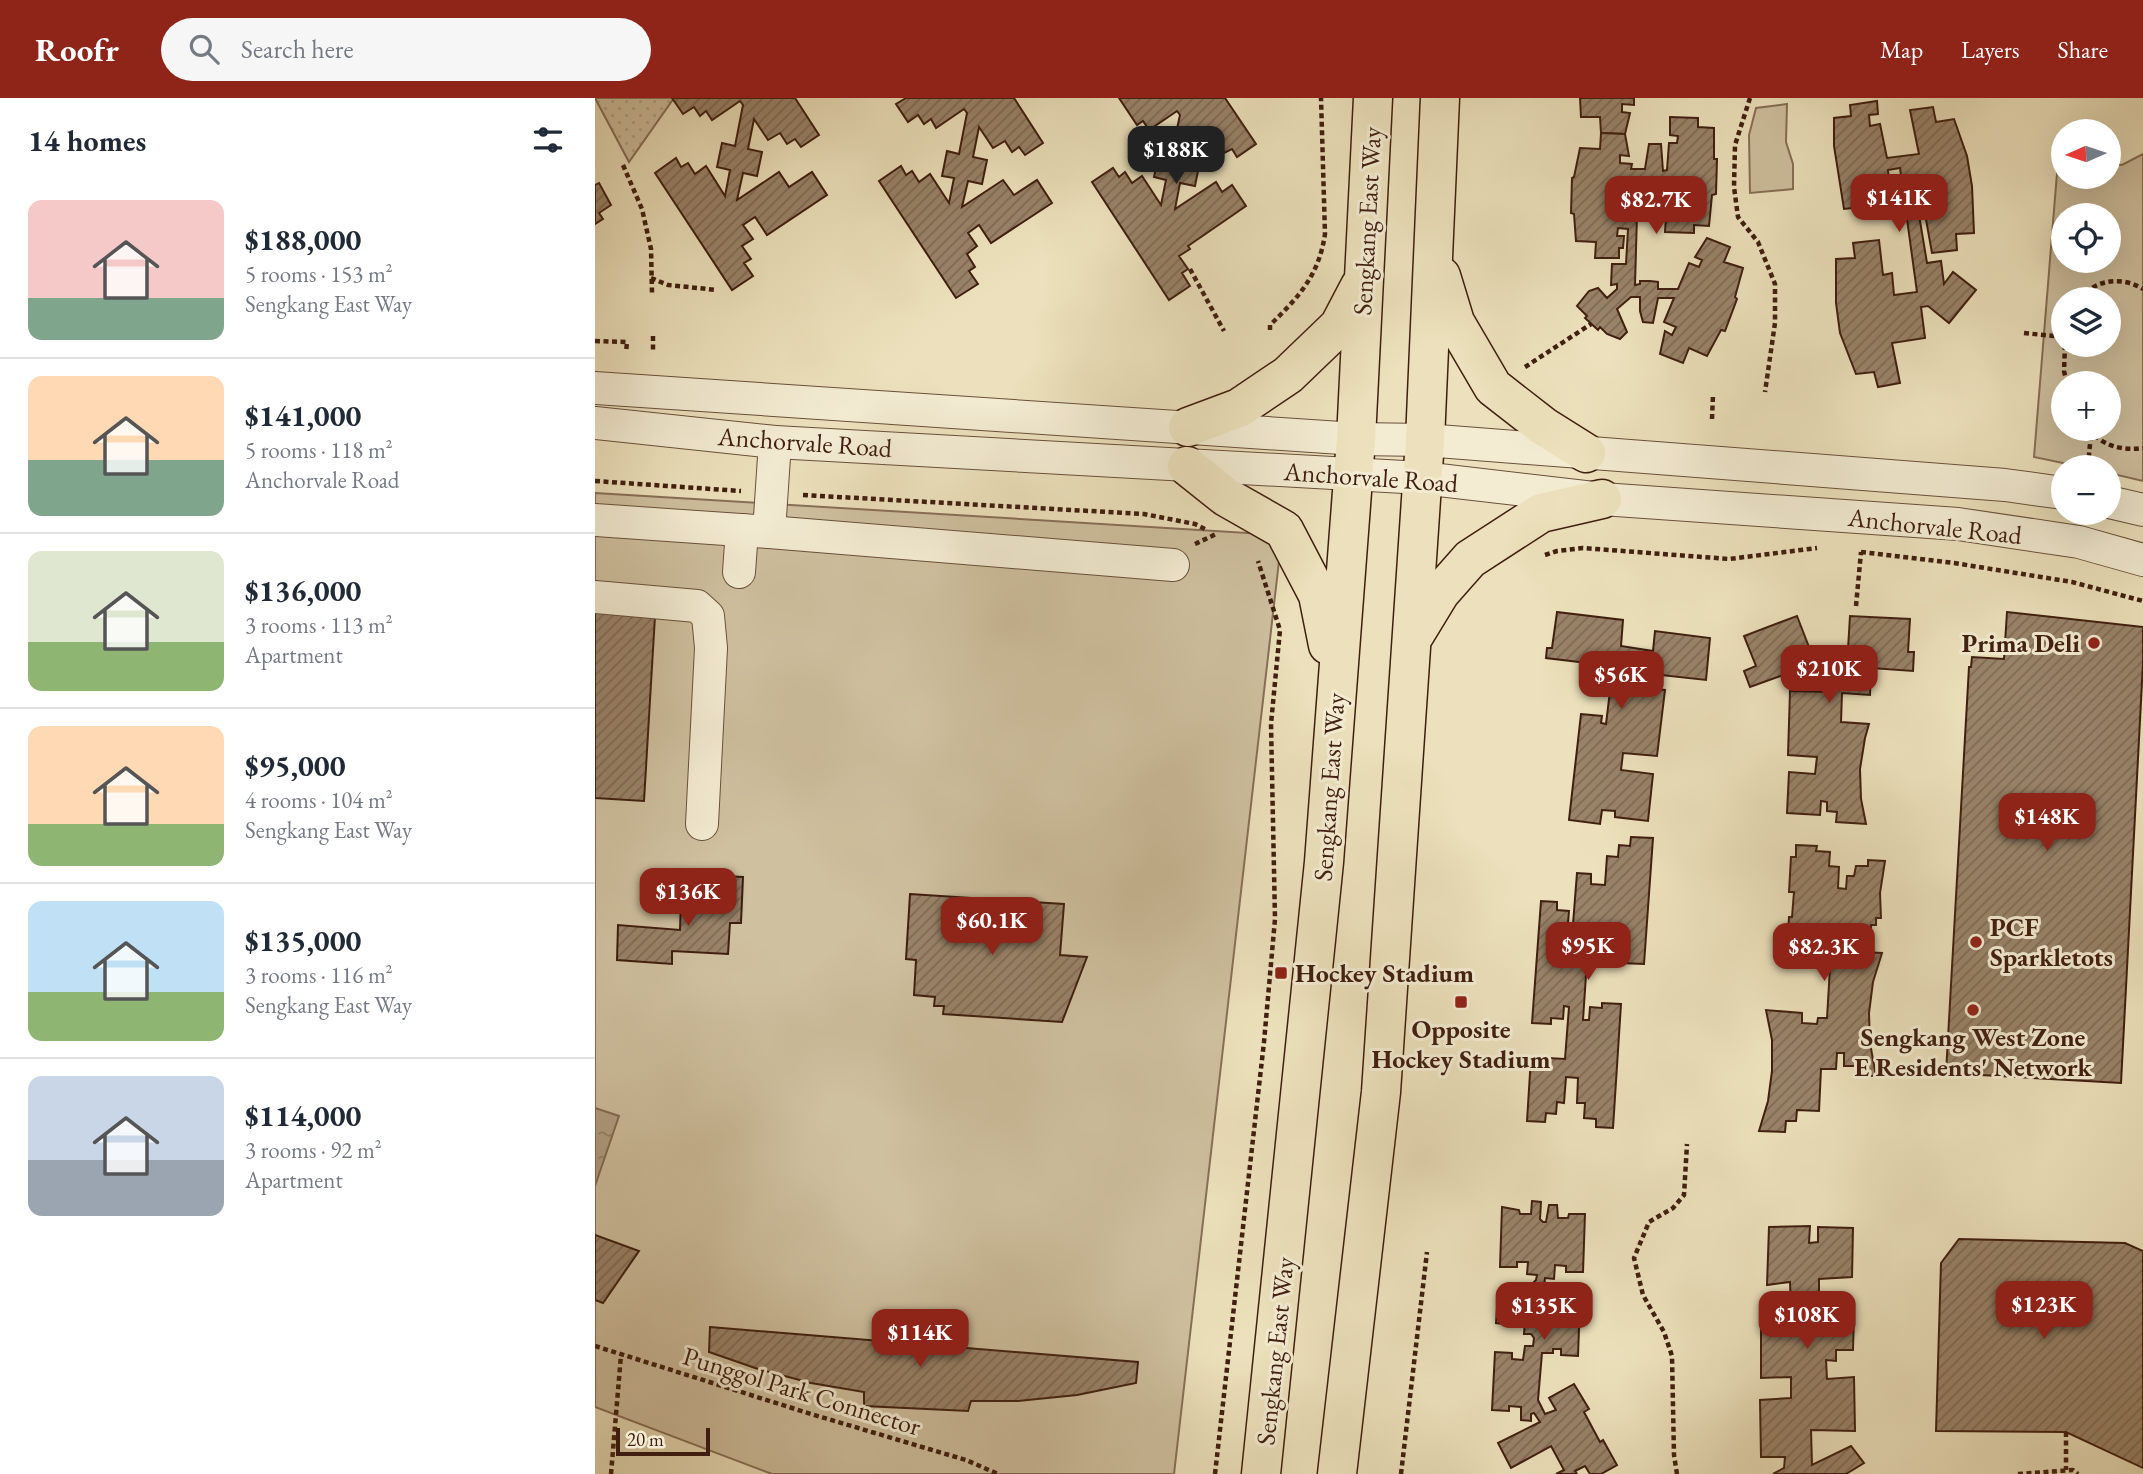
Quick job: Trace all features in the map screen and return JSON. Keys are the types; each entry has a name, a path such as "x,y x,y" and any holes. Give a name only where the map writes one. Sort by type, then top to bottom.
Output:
{"main road":[{"name":"Sengkang East Way","path":"1261,1474 1322,890 1355,457 1373,98"},
{"path":"1336,1474 1381,1092 1425,440 1440,98"},
{"path":"1433,250 1455,322 1493,387 1543,426 1586,453"},
{"path":"1188,427 1239,408 1288,375 1339,326 1363,279"},
{"path":"1187,466 1226,497 1284,530 1318,595 1336,688"},
{"path":"1412,639 1440,593 1470,559 1541,513 1602,499"}],"street":[{"name":"Anchorvale Road","path":"595,388 1188,427 1355,457 1422,478 1602,499 1958,524 2079,542 2143,560"},
{"name":"Anchorvale Road","path":"595,423 775,442 1187,466 1355,457 1425,440 2005,485 2051,491"},
{"path":"739,572 771,493 775,442"},
{"path":"2121,505 2143,510"},
{"path":"595,520 1173,565"},
{"path":"595,597 697,606 708,616 711,649 702,824"}],"path":[{"path":"1270,330 1270,325 1312,278 1323,250 1325,234 1321,98"},
{"path":"1751,98 1734,145 1734,187 1738,217 1758,242 1775,284 1775,323 1765,392"},
{"path":"623,165 642,209 651,249 652,293"},
{"path":"1190,269 1224,331"},
{"path":"652,278 668,285 717,290"},
{"path":"2094,287 2109,281 2123,281 2143,289"},
{"path":"1524,368 1591,324"},
{"path":"2024,333 2051,336"},
{"path":"653,336 653,353"},
{"path":"595,341 627,342 626,352"},
{"path":"1712,419 1713,395"},
{"path":"2103,441 2117,448 2143,448"},
{"path":"595,481 1144,514 1195,524 1225,538"},
{"path":"1535,559 1557,551 1583,548 1729,559 1829,549"},
{"path":"1850,551 1954,563 2072,583 2143,601"},
{"path":"1856,606 1861,552"},
{"path":"1215,1474 1264,1042 1275,919 1271,724 1280,630 1257,556"},
{"path":"1677,1474 1671,1356 1664,1332 1643,1295 1634,1258 1649,1222 1673,1208 1684,1195 1687,1143"},
{"path":"1401,1474 1427,1252"},
{"name":"Punggol Park Connector","path":"595,1346 966,1460 998,1474"},
{"path":"611,1474 621,1355"},
{"path":"2066,1432 2066,1470"},
{"path":"2018,1474 2066,1470 2073,1470 2078,1474"}],"shaded area":[{"path":"595,98 674,98 629,162"},
{"path":"1787,104 1786,142 1793,164 1793,189 1750,193 1749,135 1756,108"},
{"path":"2143,154 2143,481 2121,476 2121,455 2051,455 2051,461 2034,457 2051,247 2051,273 2121,273 2121,203 2055,203 2056,189 2121,189 2121,165"},
{"path":"595,493 1282,535 1174,1474 772,1474 595,1407"}],"water":[{"path":"595,1108 619,1116 595,1186"}],"building":[{"path":"672,98 795,98 819,135 801,147 795,139 787,144 780,133 768,140 754,119 748,149 762,152 757,176 743,173 737,200 779,172 789,187 812,172 827,195 767,235 755,217 743,225 753,239 742,246 751,259 744,263 753,276 732,290 655,173 676,158 681,167 688,163 695,174 706,166 725,196 730,170 717,167 722,143 735,146 743,105 740,101 712,120 706,111 700,116 694,107 683,114"},
{"path":"906,98 1014,98 1043,143 1025,155 1019,147 1012,152 1005,141 993,148 979,127 973,157 987,160 982,184 968,181 962,207 1003,180 1014,195 1037,180 1052,203 991,243 979,225 968,233 977,246 967,254 975,267 969,271 978,284 956,298 879,181 901,166 906,175 912,171 919,182 930,174 949,203 954,178 942,176 947,151 959,154 967,113 964,109 936,128 931,119 924,124 918,115 908,122 896,104"},
{"path":"1119,98 1225,98 1256,144 1237,157 1232,149 1224,153 1217,142 1205,150 1191,129 1185,158 1200,161 1195,186 1180,183 1175,209 1216,182 1222,192 1232,185 1246,206 1188,246 1190,249 1179,256 1188,269 1182,273 1190,286 1169,300 1092,182 1113,168 1119,177 1125,172 1132,183 1142,176 1161,205 1166,180 1154,177 1159,153 1171,156 1180,115 1177,111 1149,130 1143,121 1137,125"},
{"path":"1580,98 1634,98 1634,105 1622,104 1622,112 1630,113 1625,134 1601,133 1600,117 1581,117"},
{"path":"1877,101 1878,114 1869,115 1870,126 1880,124 1887,158 1919,154 1910,110 1933,107 1936,122 1954,119 1967,156 1972,186 1974,233 1956,234 1957,250 1932,253 1925,214 1919,215 1927,263 1941,261 1944,284 1953,272 1976,290 1949,323 1928,306 1921,307 1925,338 1892,343 1900,383 1878,387 1874,372 1856,374 1840,333 1836,303 1836,259 1855,258 1853,243 1879,240 1883,275 1892,273 1894,295 1917,292 1900,168 1888,170 1890,192 1882,192 1883,204 1891,203 1893,215 1864,218 1863,207 1844,209 1834,146 1834,118 1851,116 1850,105"},
{"path":"1670,117 1698,118 1698,127 1714,128 1716,194 1712,195 1709,226 1694,225 1694,233 1665,232 1666,216 1675,215 1676,207 1667,207 1668,182 1664,178 1662,187 1654,188 1645,186 1644,181 1638,181 1635,285 1640,284 1640,281 1650,281 1658,282 1658,289 1678,289 1689,263 1699,267 1702,260 1695,257 1707,238 1730,247 1724,262 1743,268 1735,297 1737,299 1725,331 1721,330 1707,356 1689,348 1683,363 1660,354 1665,331 1672,335 1676,327 1664,322 1674,298 1658,298 1653,323 1643,322 1640,297 1631,297 1617,309 1627,332 1620,339 1607,334 1600,327 1598,330 1585,318 1587,316 1577,306 1589,291 1598,288 1607,298 1617,289 1617,284 1611,285 1612,264 1626,264 1628,229 1618,228 1617,236 1624,236 1623,248 1619,248 1619,258 1595,258 1596,242 1576,241 1574,214 1571,213 1572,178 1580,148 1600,149 1601,133 1625,134 1629,156 1620,155 1620,163 1632,164 1631,169 1645,169 1649,144 1661,144 1663,171 1667,170 1669,143 1677,143 1678,136 1670,135"},
{"path":"599,183 611,205 599,213 603,219 595,224 595,185"},
{"path":"595,612 655,616 644,801 595,798"},
{"path":"1557,612 1623,620 1621,646 1653,651 1655,631 1710,638 1706,680 1625,671 1623,686 1665,690 1657,756 1623,753 1621,770 1653,774 1648,821 1615,817 1615,811 1602,810 1600,824 1569,820 1581,714 1602,716 1601,723 1606,724 1613,666 1546,658 1547,648 1552,648"},
{"path":"2007,612 2143,627 2121,1083 1946,1073 1969,667 1972,657 2004,659"},
{"path":"1797,616 1809,647 1848,649 1850,616 1910,619 1908,652 1914,652 1913,671 1871,668 1870,695 1842,693 1841,722 1869,724 1860,769 1861,799 1866,824 1836,822 1837,812 1827,811 1827,802 1821,801 1820,815 1787,813 1789,772 1815,774 1817,757 1788,755 1790,691 1830,692 1831,666 1811,665 1750,687 1744,671 1756,666 1744,636"},
{"path":"1631,837 1653,838 1644,964 1620,963 1621,956 1610,955 1612,938 1605,938 1605,946 1588,945 1583,1020 1589,1020 1590,1007 1602,1008 1602,1003 1621,1004 1613,1128 1596,1127 1596,1119 1584,1118 1585,1103 1577,1103 1578,1078 1566,1077 1564,1103 1557,1102 1556,1114 1546,1113 1545,1122 1527,1121 1531,1057 1565,1059 1569,1007 1564,1006 1563,1019 1551,1018 1551,1024 1532,1023 1541,901 1557,902 1557,910 1569,911 1568,923 1573,924 1577,873 1591,874 1591,884 1605,885 1607,856 1618,857 1619,845 1630,846"},
{"path":"1796,845 1817,846 1816,851 1830,852 1829,866 1839,867 1838,888 1846,889 1847,876 1854,876 1856,866 1868,866 1868,860 1885,861 1880,893 1881,918 1876,918 1876,925 1871,925 1871,932 1846,931 1844,968 1849,968 1850,957 1862,957 1862,952 1882,953 1873,982 1869,1013 1870,1043 1876,1076 1855,1075 1855,1066 1844,1066 1844,1053 1837,1053 1836,1069 1821,1069 1819,1111 1797,1110 1796,1121 1786,1121 1785,1132 1759,1131 1768,1101 1772,1071 1772,1040 1766,1010 1802,1013 1802,1023 1817,1024 1818,1018 1827,1018 1831,951 1825,950 1824,963 1811,963 1810,966 1790,965 1790,952 1787,952 1794,892 1789,892 1791,857 1796,857"},
{"path":"723,876 743,877 741,923 730,923 728,954 672,951 672,964 617,960 618,925 680,930 681,900 713,902 714,887"},
{"path":"910,894 1064,904 1060,955 1087,957 1062,1022 943,1014 944,1006 934,1006 935,997 914,995 916,960 906,959"},
{"path":"1532,1201 1541,1202 1540,1219 1543,1222 1546,1222 1549,1205 1557,1205 1558,1218 1568,1218 1569,1214 1585,1214 1583,1272 1566,1272 1566,1266 1555,1265 1554,1279 1545,1278 1543,1299 1556,1300 1556,1305 1565,1306 1565,1301 1580,1301 1578,1356 1561,1355 1561,1349 1553,1349 1553,1353 1542,1353 1538,1400 1545,1414 1556,1410 1549,1398 1574,1384 1589,1409 1584,1412 1600,1442 1603,1440 1617,1465 1601,1474 1590,1474 1585,1466 1575,1471 1577,1474 1556,1474 1564,1470 1551,1446 1511,1468 1498,1443 1540,1422 1534,1413 1531,1414 1531,1421 1521,1420 1521,1407 1509,1406 1509,1411 1492,1410 1495,1352 1512,1353 1512,1359 1523,1360 1525,1346 1533,1346 1534,1338 1531,1334 1524,1334 1525,1321 1513,1320 1514,1325 1496,1323 1498,1294 1509,1295 1510,1283 1533,1283 1537,1275 1527,1274 1528,1262 1517,1262 1517,1267 1500,1267 1502,1207 1519,1210 1520,1214 1531,1214"},
{"path":"1810,1226 1809,1243 1818,1242 1818,1227 1853,1228 1852,1277 1819,1279 1819,1303 1844,1302 1843,1315 1854,1315 1853,1350 1836,1350 1836,1361 1826,1360 1827,1379 1854,1377 1855,1431 1811,1430 1812,1465 1851,1446 1864,1463 1846,1474 1773,1474 1784,1468 1785,1457 1761,1457 1760,1400 1791,1398 1791,1377 1761,1378 1761,1313 1791,1311 1790,1282 1767,1285 1769,1227"},
{"path":"595,1235 639,1251 603,1303 595,1300"},
{"path":"1959,1239 2125,1243 2143,1251 2143,1468 2066,1432 1936,1431 1941,1263"},
{"path":"710,1327 1138,1362 1136,1383 1077,1395 1018,1401 971,1401 968,1411 864,1406 864,1392 811,1383 709,1352"}],"place":[{"name":"Prima Deli","path":"2094,643"},
{"name":"PCF Sparkletots","path":"1976,942"},
{"name":"Hockey Stadium","path":"1281,973"},
{"name":"Opposite Hockey Stadium","path":"1461,1002"},
{"name":"Sengkang West Zone E Residents' Network","path":"1973,1010"}]}
